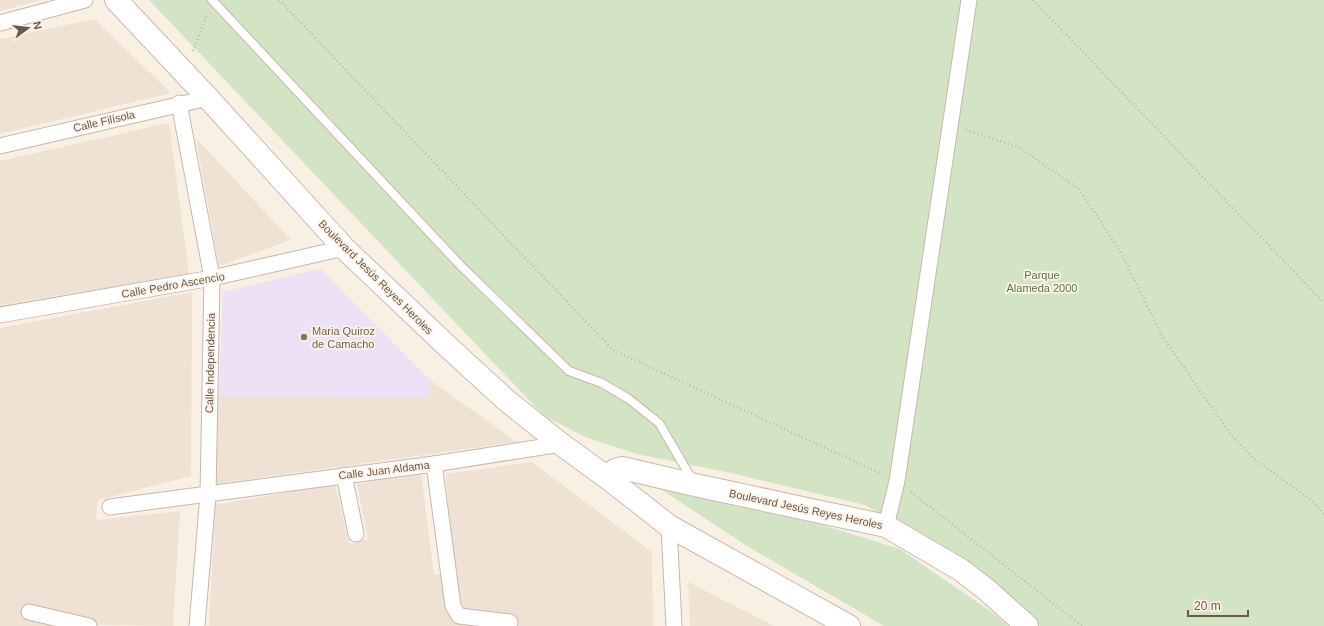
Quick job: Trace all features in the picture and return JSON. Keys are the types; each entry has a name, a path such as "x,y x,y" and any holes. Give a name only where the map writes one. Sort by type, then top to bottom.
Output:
{"main road":[{"name":"Boulevard Jesús Reyes Heroles","path":"116,0 208,98 344,248 506,400 669,526 849,626"},
{"name":"Boulevard Jesús Reyes Heroles","path":"609,479 614,470 622,468 886,526 961,570 988,591 1027,626"}],"street":[{"path":"0,23 85,0"},
{"path":"886,526 897,481 969,0"},
{"name":"Calle Filísola","path":"0,146 179,103 208,98"},
{"name":"Calle Independencia","path":"179,103 212,278 208,494 197,626"},
{"name":"Calle Pedro Ascencio","path":"0,315 212,278 344,248"},
{"name":"Calle Juan Aldama","path":"110,507 434,464 561,444"},
{"path":"434,464 453,606 459,616 510,622"},
{"path":"344,476 356,534"},
{"path":"669,526 674,626"},
{"path":"29,612 90,626"}],"lane":[{"path":"212,0 460,265 568,371 602,383 629,399 659,423 695,485"}],"path":[{"path":"184,73 212,0"},
{"path":"279,0 613,350 897,481 1082,626"},
{"path":"1033,0 1324,303"},
{"path":"951,125 1018,147 1078,188 1120,251 1164,339 1231,435 1253,458 1311,500 1324,514"}],"shaded area":[{"path":"0,0 41,0 0,11"},
{"path":"94,19 171,93 0,134 0,39"},
{"path":"169,123 189,274 0,305 0,161"},
{"path":"196,138 291,240 219,266"},
{"path":"320,269 431,381 517,442 215,484 223,292"},
{"name":"Maria Quiroz de Camacho","path":"320,269 431,381 429,398 219,396 223,292"},
{"path":"192,292 191,476 98,500 96,520 180,511 173,626 66,624 65,626 0,626 0,328"},
{"path":"532,462 652,552 653,626 209,626 215,505 335,484 349,544 368,539 357,484 421,472 434,575 453,571 446,474"},
{"path":"688,582 774,626 690,626"}],"green space":[{"name":"Parque Alameda 2000","path":"149,0 1324,0 1324,626 1040,626 981,570 865,505 731,473 637,454 587,438 544,416"},
{"path":"659,488 787,514 900,549 993,613 1008,626 884,626 747,546"}],"place":[{"name":"Maria Quiroz de Camacho","path":"304,337"}]}
